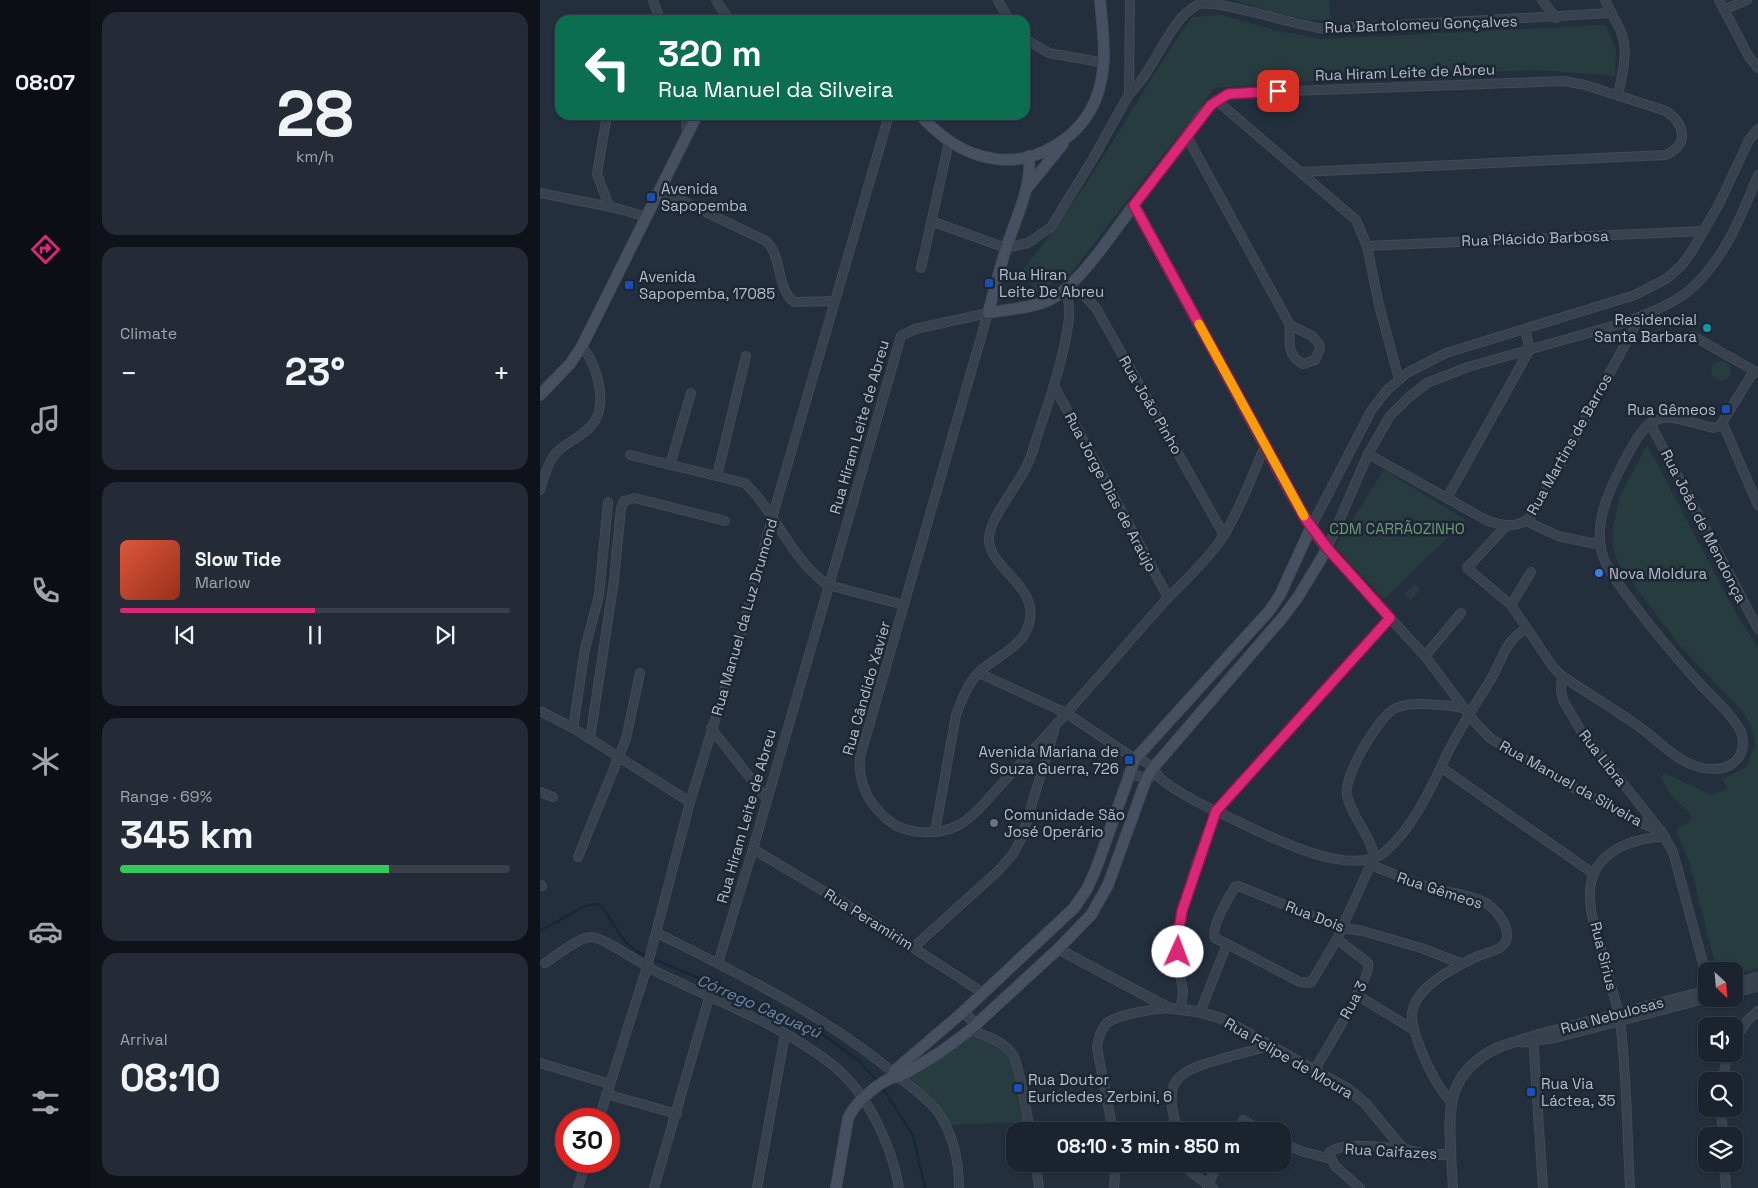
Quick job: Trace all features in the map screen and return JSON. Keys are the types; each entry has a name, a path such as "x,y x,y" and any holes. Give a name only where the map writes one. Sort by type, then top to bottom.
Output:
{"main road":[{"path":"1026,189 1068,138 1081,126 1095,100 1105,63 1100,0"},
{"path":"540,395 570,364 582,346 694,120"},
{"path":"924,120 936,133 949,142 991,159 1029,156 1050,148 1068,138"},
{"name":"Rua Cândido Xavier","path":"988,313 1006,248 1026,189 1030,169 1029,156"},
{"path":"893,1076 939,1053 1058,949 1090,915 1100,901 1147,778 1153,768 1298,598 1328,549 1311,527 1265,446 1134,205"},
{"name":"Rua Hiram Leite de Abreu","path":"988,313 1038,304 1058,295 1066,288 1134,205"},
{"path":"836,1188 848,1119 864,1097 893,1076 965,1013 1074,908 1087,889 1128,774 1136,757 1270,610 1280,595 1311,527"}],"street":[{"path":"652,0 658,15"},
{"path":"716,0 726,15"},
{"path":"998,0 1006,15"},
{"path":"930,221 1006,248 1028,243 1051,227 1094,157 1129,94 1130,0"},
{"path":"1542,0 1556,18"},
{"path":"1605,0 1624,44 1625,56 1618,94"},
{"path":"1719,0 1756,66"},
{"path":"1724,10 1747,0"},
{"name":"Rua Bartolomeu Gonçalves","path":"1129,94 1140,84 1181,18 1199,4 1210,2 1229,5 1311,28 1326,29 1556,18 1611,13"},
{"path":"1030,42 1049,53 1105,63"},
{"name":"Rua Hiram Leite de Abreu","path":"1134,205 1203,112 1216,100 1239,92 1564,81 1618,94 1666,111 1676,118 1682,130 1681,141 1676,151 1666,155 1301,172"},
{"path":"1216,100 1356,220 1366,246 1379,306 1399,378"},
{"path":"606,120 597,174 609,206"},
{"path":"686,120 687,134"},
{"name":"Rua Manuel da Luz Drumond","path":"602,1108 654,943 690,802 711,728 741,635 772,518 888,120"},
{"path":"1311,527 1371,411 1399,378 1416,366 1446,353 1636,295 1654,287 1681,266 1704,231 1730,182 1749,140 1758,129"},
{"path":"1186,136 1290,325 1290,349 1292,356 1303,364 1315,360 1320,349 1316,340 1290,325"},
{"path":"921,268 949,142"},
{"path":"1328,549 1368,454 1390,416 1408,398 1427,383 1468,367 1640,317 1681,296 1701,279 1734,230 1758,175"},
{"path":"660,190 766,241 775,253 783,283 794,302 835,301"},
{"path":"540,193 609,206 647,217"},
{"name":"Rua Plácido Barbosa","path":"1366,246 1704,231"},
{"path":"935,832 956,715 962,697 979,672 1018,644 1030,619 1030,604 1023,591 997,558 989,538 991,528 1028,463 1054,386 1069,317 1066,288"},
{"name":"Rua João Pinho","path":"1066,288 1084,295 1096,308 1224,535"},
{"name":"Rua Hiram Leite de Abreu","path":"718,963 753,849 766,798 901,336 915,329 988,313"},
{"name":"Rua Cândido Xavier","path":"988,313 860,757 859,770 863,788 871,802 891,822 915,831 935,832 952,828 972,816 1054,728 1168,597 1214,549 1224,535 1265,446"},
{"name":"Rua Martins de Barros","path":"1506,526 1526,521 1534,512 1640,317"},
{"path":"1447,498 1530,349 1525,330"},
{"path":"1368,454 1486,520 1506,526 1467,566 1467,569 1511,605 1526,629 1562,676 1638,726 1676,755 1694,766 1714,769 1729,766 1735,762 1743,749 1743,740 1735,723 1666,647 1610,571 1603,557 1601,545 1607,498 1631,449 1650,423 1665,417 1712,428 1723,424 1756,372 1693,336"},
{"path":"540,490 554,455 591,426 598,417 600,398 596,373 592,361 582,346"},
{"path":"717,476 746,356"},
{"name":"Rua Jorge Dias de Araújo","path":"1054,386 1168,597"},
{"path":"670,465 691,393"},
{"name":"Rua João de Mendonça","path":"1650,423 1758,629"},
{"path":"1723,424 1758,505"},
{"path":"630,455 745,483 792,548 813,573 828,585 904,605"},
{"path":"590,739 614,580 621,508 624,501 635,498 726,521"},
{"path":"573,728 585,649 599,595 608,502"},
{"path":"1526,521 1558,536 1601,545"},
{"name":"Rua Manuel da Silveira","path":"1328,549 1424,656 1490,738 1517,756 1663,834"},
{"path":"1511,605 1531,572"},
{"path":"1424,656 1461,613"},
{"path":"1181,1008 1183,991 1178,964 1178,928 1196,865 1216,811 1390,618"},
{"name":"Rua Gêmeos","path":"1372,861 1385,852 1406,828 1442,768 1467,711 1491,680 1505,650 1517,635 1526,629"},
{"path":"979,672 1066,713 1153,768 1160,778 1216,811 1299,850 1333,858 1372,861"},
{"path":"578,856 629,729 640,673"},
{"name":"Rua Libra","path":"1562,676 1561,691 1563,700 1581,731 1663,834 1678,866 1703,962"},
{"path":"1200,1012 1227,944 1309,984 1337,939 1372,861 1349,803 1346,786 1349,775 1382,719 1396,708 1419,705 1467,711"},
{"path":"540,712 573,728 690,802"},
{"path":"711,728 766,798"},
{"path":"914,947 998,871 1013,854 1022,838 1054,728"},
{"path":"1442,768 1594,874 1610,854 1644,838 1663,834"},
{"path":"1128,774 1147,778 1160,778"},
{"path":"540,792 553,797"},
{"name":"Rua Peramirim","path":"753,849 914,947 984,993"},
{"name":"Rua Gêmeos","path":"1372,861 1432,888 1483,902 1492,907 1506,927 1508,935 1506,942 1500,948 1463,964 1428,987 1419,997 1412,1015 1414,1030 1430,1072 1451,1102"},
{"name":"Rua Sirius","path":"1594,874 1591,886 1591,904 1619,1016 1630,1188"},
{"name":"Rua Dois","path":"1227,944 1215,938 1213,932 1224,906 1236,886 1342,928 1363,931 1421,948 1463,964"},
{"path":"657,932 718,963 832,1028 893,1076 926,1099 946,1125 955,1153 959,1188"},
{"path":"545,963 583,939 591,936 598,938 648,963 709,998 785,1034 834,1066 864,1097 885,1142 899,1188"},
{"name":"Rua 3","path":"1314,1071 1357,995 1369,966 1337,939"},
{"path":"1058,949 1168,1008"},
{"path":"1743,981 1758,977"},
{"path":"1743,990 1758,986"},
{"name":"Rua Nebulosas","path":"1453,1188 1449,1113 1457,1082 1476,1059 1499,1047 1698,993"},
{"path":"1357,995 1414,1030"},
{"path":"654,1188 677,1114 709,998"},
{"name":"Rua Nebulosas","path":"1619,1016 1698,1000"},
{"path":"1111,1122 1097,1048 1099,1036 1105,1025 1113,1020 1153,1009 1168,1008"},
{"name":"Rua Felipe de Moura","path":"1168,1008 1181,1008 1223,1019 1348,1089 1365,1102 1403,1149"},
{"path":"1743,1028 1758,1011"},
{"path":"965,1013 973,1025 1004,1045 1013,1055 1028,1122"},
{"path":"757,1188 785,1034"},
{"path":"1534,1039 1543,1188"},
{"path":"1175,1122 1172,1113 1171,1096 1175,1082 1185,1071 1199,1065 1270,1046"},
{"path":"540,1063 610,1084"},
{"path":"606,1094 677,1114"},
{"name":"Rua Caifazes","path":"1291,1147 1330,1159 1329,1153 1344,1147 1403,1149 1428,1155 1451,1154"},
{"path":"1330,1159 1335,1166 1360,1188"},
{"path":"1037,1172 1039,1188"},
{"path":"1114,1188 1115,1172"},
{"path":"1192,1172 1209,1187 1213,1172"},
{"path":"1725,1172 1726,1188"},
{"path":"578,1188 582,1173"}],"green space":[{"path":"1233,0 1329,0 1330,20 1309,20"},
{"path":"1222,15 1274,30 1320,39 1606,25 1616,49 1615,76 1539,70 1324,80 1215,88 1071,273 1036,293 1023,269 1069,209 1192,17"},
{"path":"1721,361 1728,364 1731,371 1728,378 1721,381 1714,378 1711,371 1714,364"},
{"path":"1647,445 1738,617 1758,647 1758,968 1743,972 1743,962 1715,962 1690,864 1676,830 1691,820 1690,813 1670,794 1661,778 1664,773 1712,795 1727,788 1723,779 1747,767 1755,745 1751,725 1743,712 1681,647 1618,563 1613,549 1613,528 1620,496"},
{"name":"CDM CARRÃOZINHO","path":"1384,470 1466,520 1384,599 1335,547"},
{"path":"1415,584 1421,590 1410,600 1404,594"},
{"path":"971,1032 1006,1049 1016,1067 1025,1122 948,1125 901,1077 948,1054"}],"waterway":[{"name":"Córrego Caguaçú","path":"540,931 587,905 599,904 623,939 637,951 647,956"},
{"name":"Córrego Caguaçú","path":"652,958 814,1028 859,1061 879,1083"},
{"name":"Córrego Caguaçú","path":"882,1087 913,1135 925,1188"}],"slow traffic":[{"path":"1199,324 1304,516"}],"place":[{"name":"Avenida Sapopemba","path":"651,197"},
{"name":"Rua Hiran Leite De Abreu","path":"989,283"},
{"name":"Avenida Sapopemba, 17085","path":"629,285"},
{"name":"Residencial Santa Barbara","path":"1707,328"},
{"name":"Rua Gêmeos","path":"1726,409"},
{"name":"Nova Moldura","path":"1599,573"},
{"name":"Avenida Mariana de Souza Guerra, 726","path":"1129,760"},
{"name":"Comunidade São José Operário","path":"994,823"},
{"name":"Rua Doutor Eurícledes Zerbini, 6","path":"1018,1088"},
{"name":"Rua Via Láctea, 35","path":"1531,1092"}],"route":[{"path":"1178,952 1178,928 1182,911 1196,865 1216,811 1390,618 1328,549 1305,518 1134,205 1203,112 1216,100 1228,94 1239,92 1278,91"}]}
